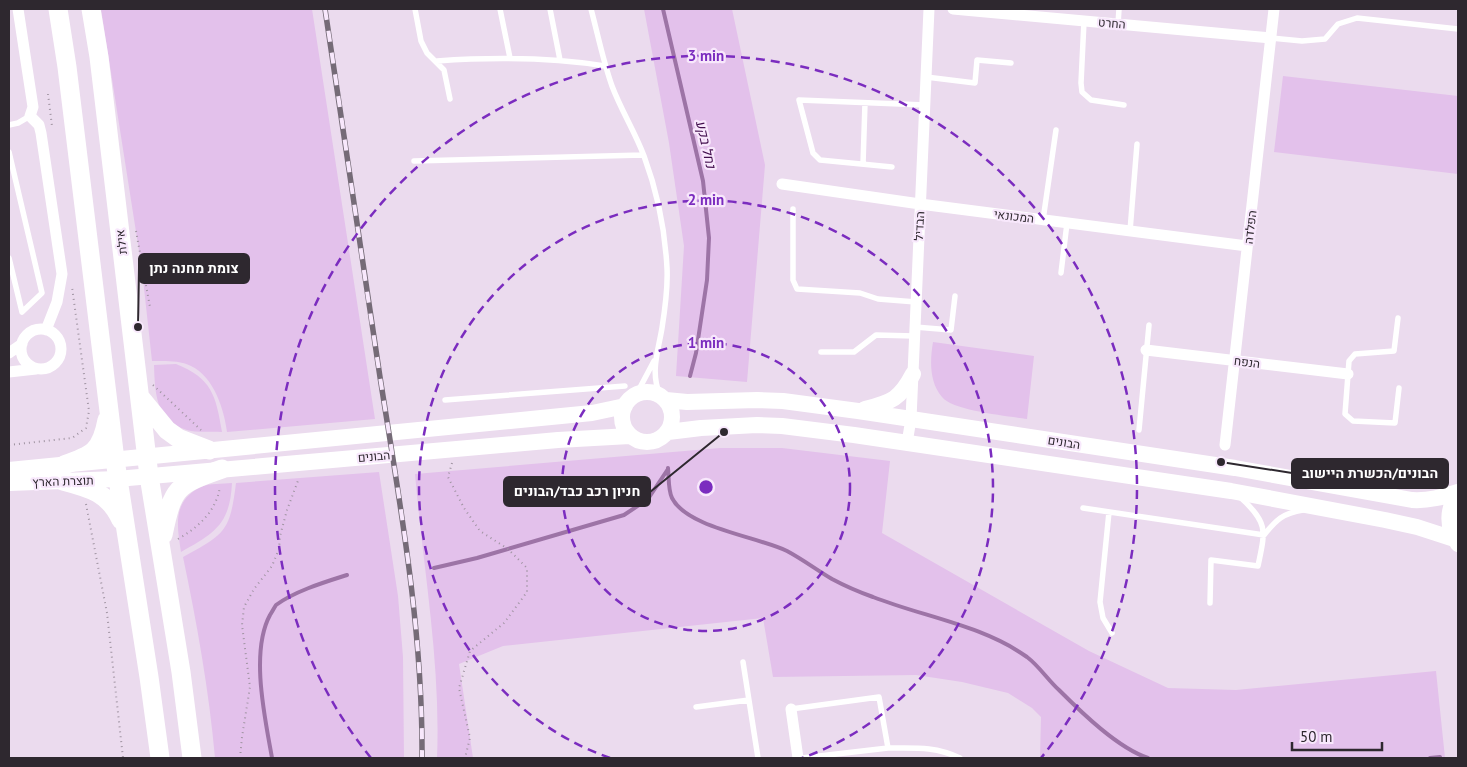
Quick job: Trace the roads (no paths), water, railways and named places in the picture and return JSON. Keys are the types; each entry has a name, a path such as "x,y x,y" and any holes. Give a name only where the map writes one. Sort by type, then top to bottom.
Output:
{"main road":[{"path":"58,9 68,76 116,470 160,758"},
{"name":"אילת","path":"91,9 99,57 147,457 182,680 192,758"},
{"path":"140,397 167,430 178,438 215,449"},
{"path":"108,409 104,435 96,450 64,473 104,496 116,509 125,530"},
{"path":"160,549 168,510 173,498 181,487 191,480 222,469"}],"street":[{"path":"18,9 33,107 30,116 39,125 41,133 62,268 60,291 46,330"},
{"name":"הבדיל","path":"907,443 911,419 929,9"},
{"name":"החרט","path":"953,9 1271,38"},
{"name":"הפלדה","path":"1224,445 1274,9"},
{"name":"המכונאי","path":"782,184 920,204 1247,246"},
{"path":"9,353 22,344 36,330 46,330 55,334 59,340 61,353 49,368 9,372"},
{"path":"22,344 21,350 26,362 36,368"},
{"name":"הנפח","path":"1146,350 1348,374"},
{"path":"858,411 883,405 895,398 905,390 913,374"},
{"path":"644,392 663,398 671,408 673,416 668,432 654,442 638,440 630,436 622,422 622,414 629,396 644,392"},
{"name":"הבונים","path":"116,470 147,457 592,413 629,396"},
{"name":"הבונים","path":"663,398 687,402 784,401 858,411 1235,468 1412,500 1438,499 1458,492"},
{"name":"הבונים","path":"668,432 724,426 782,426 907,443 1230,492 1321,508 1418,527 1456,542"},
{"name":"הבונים","path":"116,470 150,476 586,438 630,436"},
{"name":"תוצרת הארץ","path":"9,470 64,473 116,470"},
{"name":"תוצרת הארץ","path":"9,483 64,473"},
{"path":"1456,542 1450,530 1450,510 1458,492"},
{"path":"791,709 798,758"}],"lane":[{"path":"415,9 421,40 427,53 437,61 445,73 450,100"},
{"path":"500,9 510,58"},
{"path":"550,9 560,60"},
{"path":"591,9 605,66 643,155 655,194 663,232 667,269 662,328 654,378 663,398"},
{"path":"1118,24 1120,9"},
{"path":"1271,38 1302,41 1325,38 1338,24 1357,18 1458,29"},
{"path":"1084,21 1082,92 1091,100 1124,105"},
{"path":"437,61 510,58 560,60 605,66"},
{"path":"926,77 975,82 977,60 1011,63"},
{"path":"892,167 820,160 813,153 799,100 925,105"},
{"path":"863,164 865,103"},
{"path":"9,125 18,123 30,116"},
{"path":"1043,220 1056,130"},
{"path":"1130,231 1137,144"},
{"path":"9,152 42,294 22,312 9,258"},
{"path":"414,161 643,155"},
{"path":"793,209 793,280 798,289 860,294 878,299 916,302"},
{"path":"1061,273 1067,223"},
{"path":"822,352 854,352 876,335 950,330 955,296"},
{"path":"1398,318 1394,351 1355,354 1349,361 1345,414 1353,420 1395,423 1399,388"},
{"path":"1139,430 1149,324"},
{"path":"445,400 629,396 657,355"},
{"path":"1210,603 1211,560 1258,566 1264,535 1260,520 1252,508 1230,492"},
{"path":"1083,508 1264,535"},
{"path":"1264,535 1275,521 1287,514 1321,508"},
{"path":"1109,512 1100,602 1103,618 1112,634"},
{"path":"743,662 758,758"},
{"path":"791,709 879,697 888,748"},
{"path":"696,706 749,700"},
{"path":"802,758 888,748 930,748 960,758"}],"waterway":[{"name":"נחל בקע","path":"663,9 703,181 709,238 707,280 696,353 690,376"},
{"path":"668,468 669,487 672,498 680,508 692,517 787,551 832,579 857,591 972,629 1010,646 1027,657 1068,699 1101,729 1125,746 1148,758"},
{"path":"434,568 477,558 624,515 648,499 668,469"},
{"path":"272,758 263,705 260,666 264,630 270,615 276,605 292,595 347,575"},
{"path":"1430,758 1440,757"}],"railway":[{"path":"325,9 409,567 419,662 422,758"}],"place":[{"name":"צומת מחנה נתן","path":"138,327"},
{"name":"חניון רכב כבד/הבונים","path":"724,432"},
{"name":"הבונים/הכשרת היישוב","path":"1221,462"}]}
